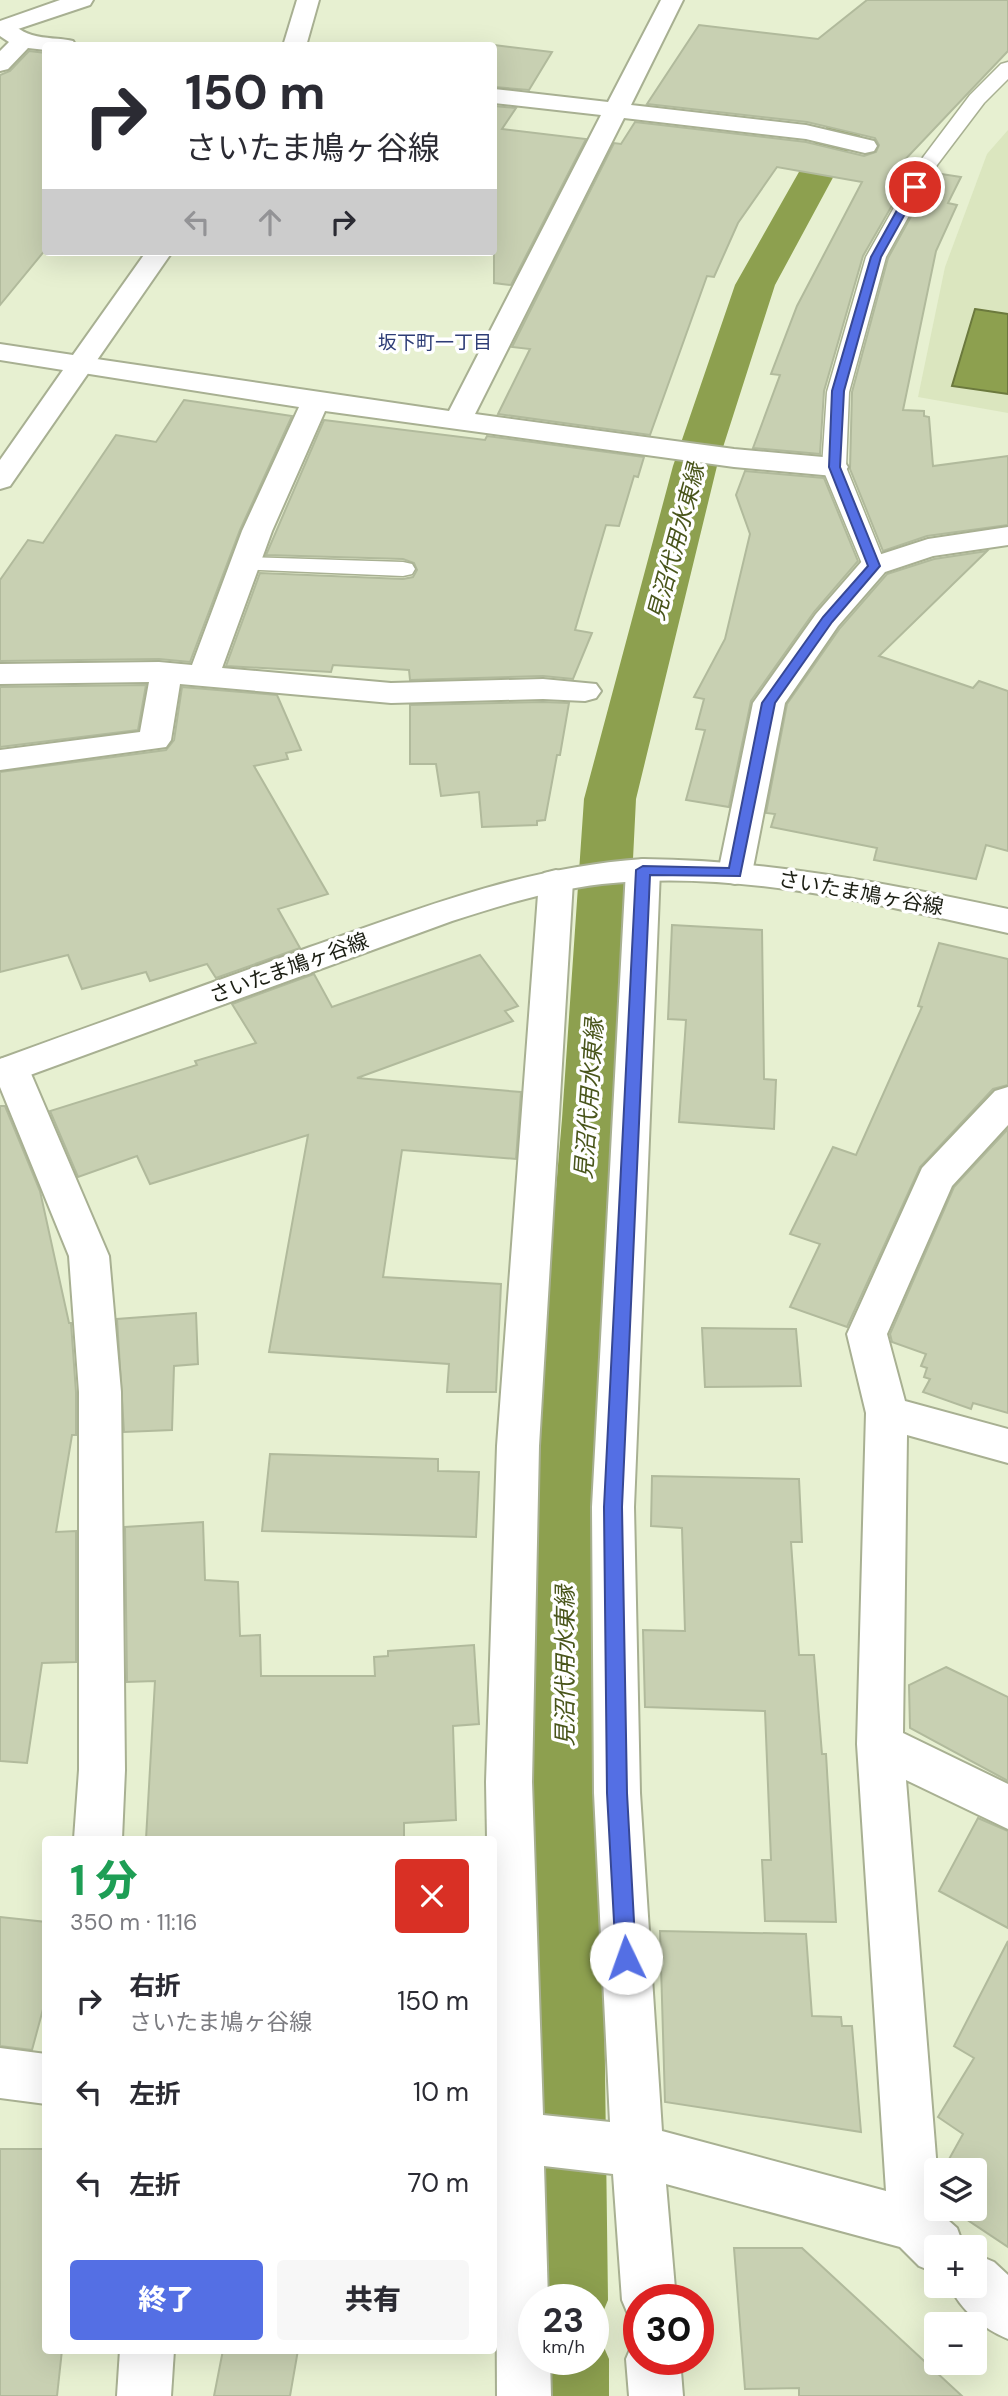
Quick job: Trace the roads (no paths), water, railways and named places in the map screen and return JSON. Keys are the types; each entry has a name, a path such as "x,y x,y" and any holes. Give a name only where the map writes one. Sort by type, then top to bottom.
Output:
{"main road":[{"path":"1,27 82,0"},
{"path":"295,42 307,0"},
{"path":"459,419 672,0"},
{"path":"1,27 23,41 42,43"},
{"path":"0,64 23,41"},
{"path":"497,96 806,132 865,146"},
{"path":"0,480 83,365 156,256"},
{"path":"0,352 315,401 734,458 834,467"},
{"path":"203,677 245,564 315,401"},
{"path":"735,873 769,703 827,620 874,566 929,548 1008,536"},
{"path":"0,760 155,740 166,673"},
{"path":"0,674 166,673 391,693 544,689 585,691"},
{"path":"636,871 613,1507 617,1793 637,2151 648,2284"},
{"name":"さいたま鳩ヶ谷線","path":"6,1071 379,935 487,899 569,878 636,871 735,873 804,880 891,895 1008,921"},
{"path":"524,2396 506,2137 509,1782 518,1460 569,878"},
{"path":"6,1071 89,1256 100,1392 102,1769 98,1836"},
{"path":"927,2235 880,1744 887,1413 867,1334 936,1178 1008,1101"},
{"path":"887,1413 1008,1446"},
{"path":"880,1744 1008,1807"},
{"path":"0,2073 42,2078"},
{"path":"506,2137 637,2151 747,2178 924,2235"},
{"path":"987,2292 1008,2312"},
{"path":"144,2396 147,2354"},
{"path":"654,2375 656,2396"}],"lane":[{"path":"874,566 834,467 838,391 876,257 928,164 977,99 1008,68"},
{"path":"245,564 403,569"}],"waterway":[{"name":"見沼代用水東縁","path":"567,2284 565,1456 591,1119 610,799 695,466 755,285 834,141 910,61 977,0"},
{"name":"見沼代用水東縁","path":"567,2375 567,2396"}],"district":[{"name":"坂下町一丁目","path":"435,342"}]}
